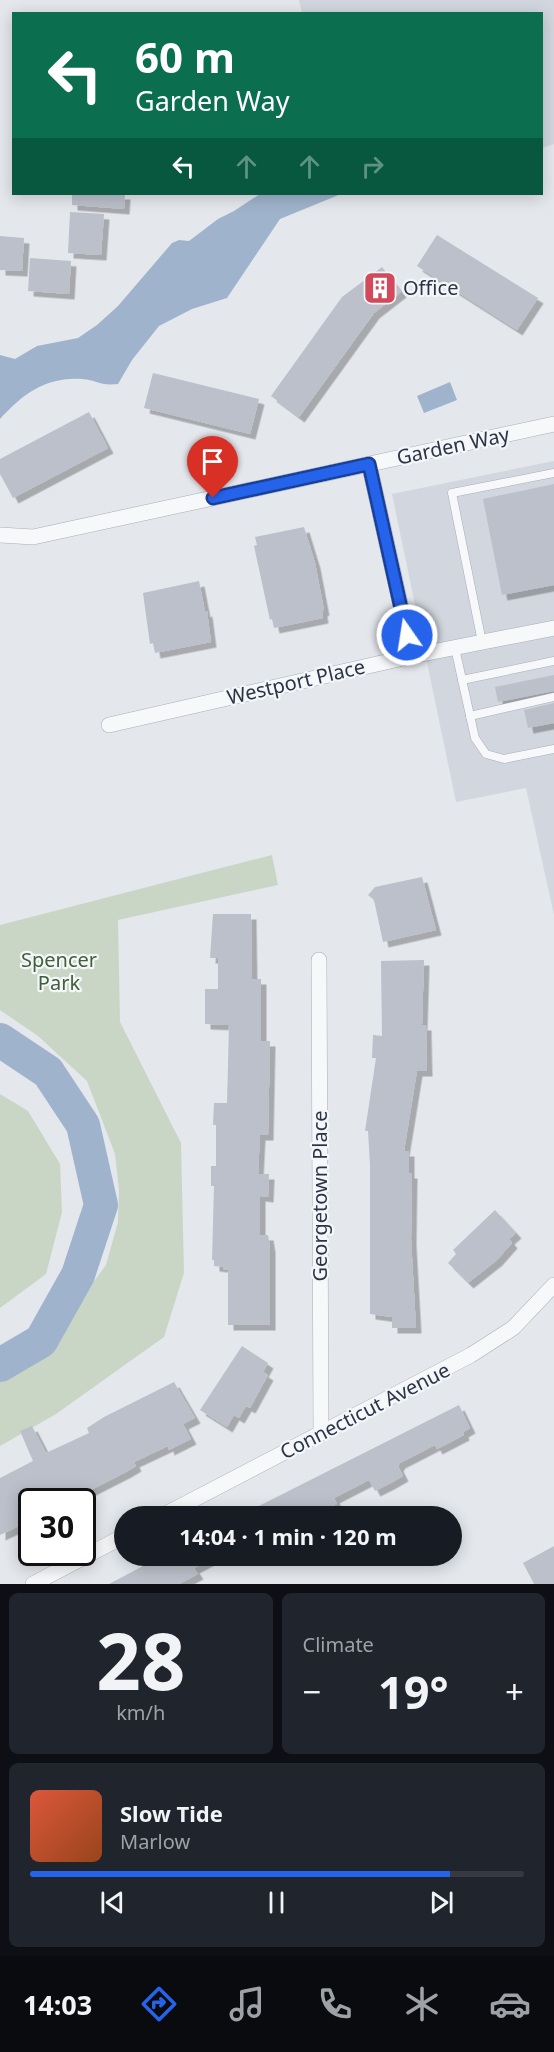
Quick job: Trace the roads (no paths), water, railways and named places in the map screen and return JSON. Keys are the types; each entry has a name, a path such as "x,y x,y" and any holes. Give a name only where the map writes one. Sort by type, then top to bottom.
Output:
{"street":[{"name":"Garden Way","path":"0,535 33,537 554,424"},
{"path":"369,464 412,656"},
{"name":"Westport Place","path":"109,725 412,656 554,628"},
{"name":"Georgetown Place","path":"319,960 321,1433"},
{"name":"Connecticut Avenue","path":"181,1506 471,1355 513,1328 554,1285"},
{"path":"33,1584 114,1541"}],"lane":[{"path":"482,642 452,493 554,472"},
{"path":"455,648 475,738 486,754 504,759 554,749"},
{"path":"462,680 554,660"},
{"path":"470,716 554,697"}],"water":[{"path":"258,195 339,195 280,219 227,298 192,309 159,326 132,360 118,384 69,379 46,384 26,395 0,419 0,355 15,359 37,346 78,338 118,306 172,243 179,240 189,241 218,219"},
{"path":"450,382 457,400 424,413 417,396"}],"waterway":[{"path":"0,1040 48,1072 83,1125 101,1205 78,1275 41,1341 0,1365"}],"place":[{"name":"Office","path":"380,288"}],"park label":[{"name":"Spencer Park","path":"59,972"}]}
